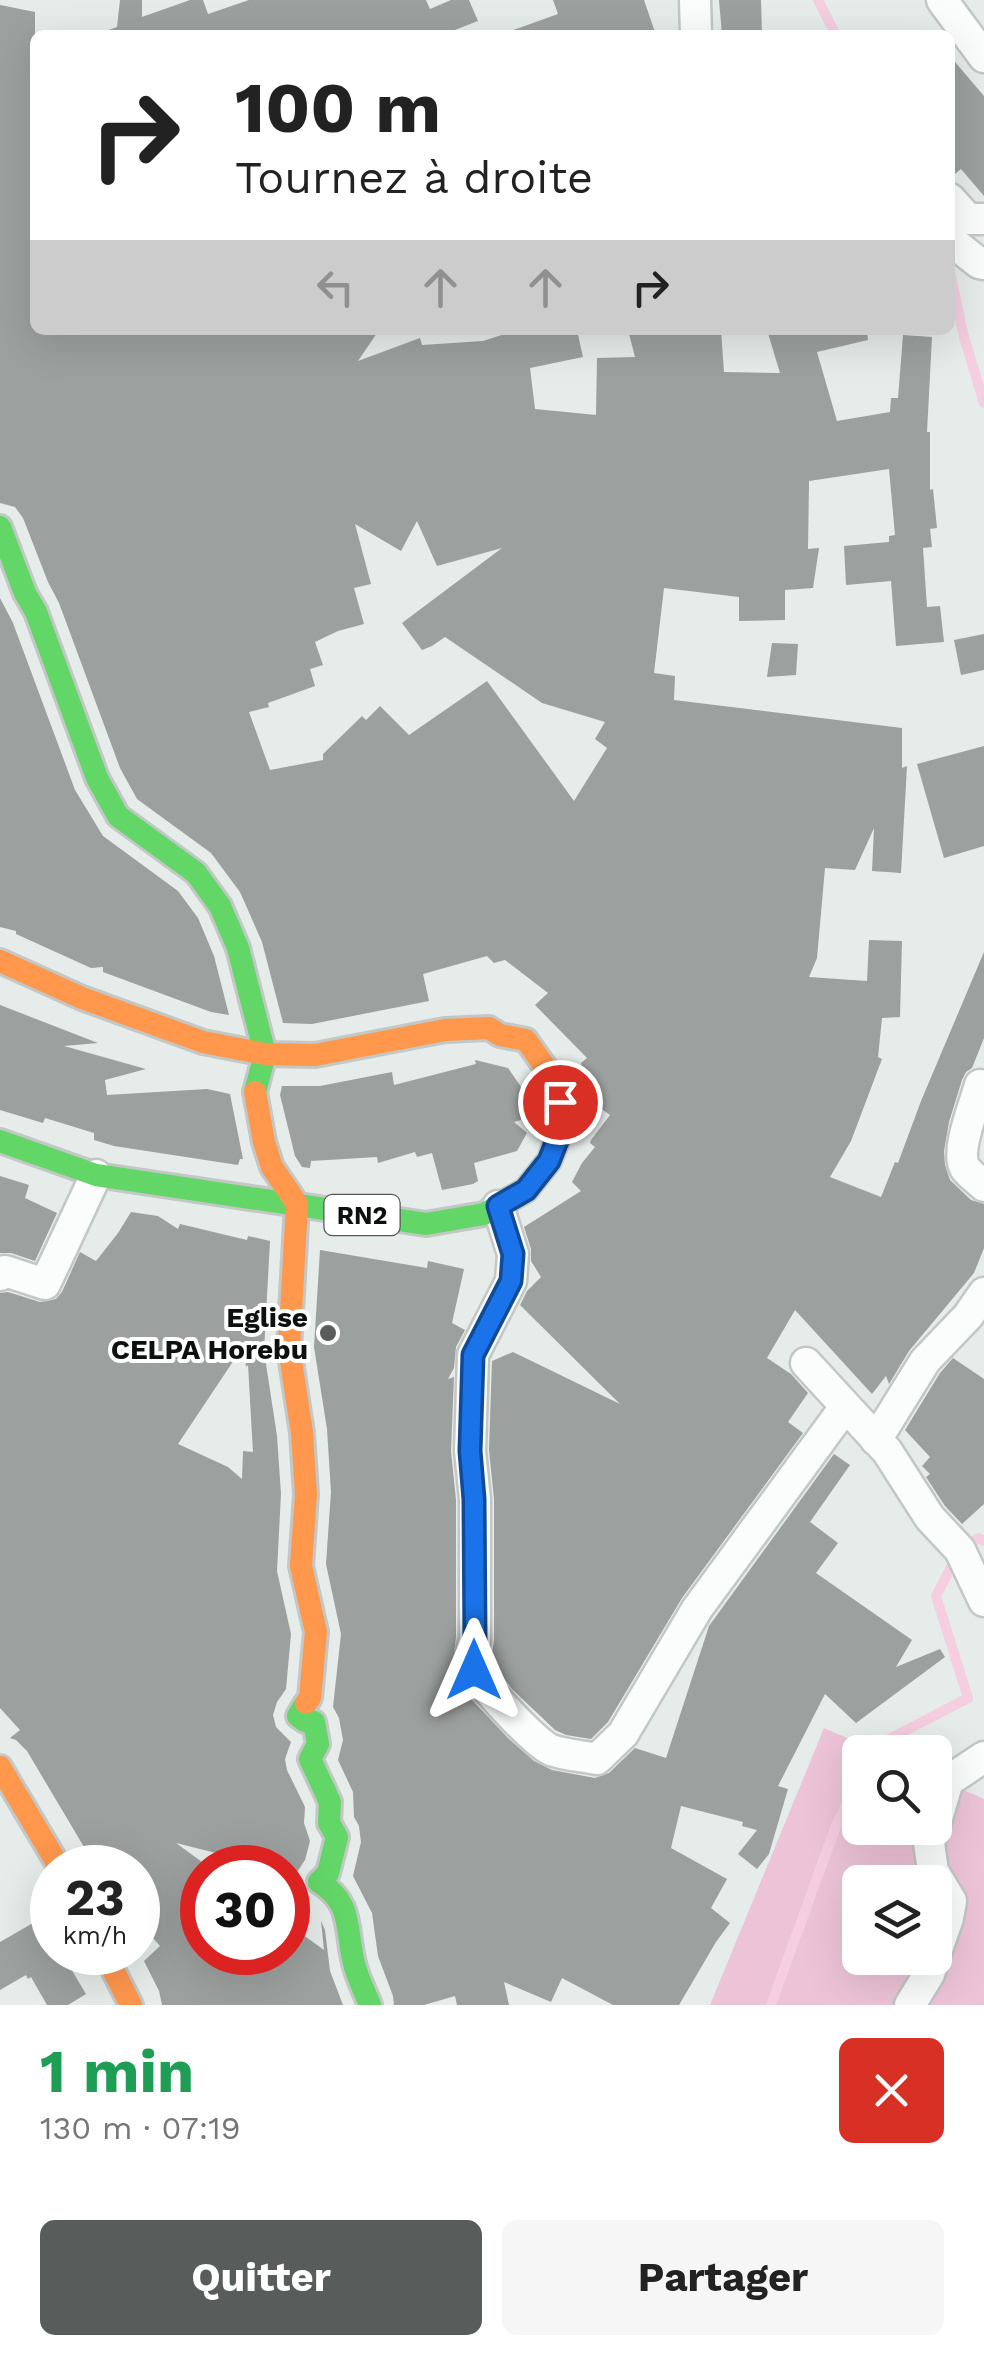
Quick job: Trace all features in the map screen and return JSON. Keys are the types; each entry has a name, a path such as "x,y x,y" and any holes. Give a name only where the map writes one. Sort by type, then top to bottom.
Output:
{"main road":[{"path":"0,527 97,778 118,816 196,873 220,906 238,948 265,1054 254,1094 264,1142 272,1167 297,1204 289,1348 302,1433 306,1494 301,1566 316,1632 310,1698 298,1716 314,1722 318,1744 310,1760 330,1802 330,1823 337,1838 328,1873 319,1882 334,1891 349,1923 354,1962 370,2005"},
{"name":"RN2","path":"0,961 82,998 203,1042 265,1054 315,1055 446,1030 488,1028 500,1035 526,1040 555,1081 564,1123 549,1161 526,1190 484,1214 426,1224 96,1174 0,1142"},
{"path":"0,1767 46,1845"},
{"path":"116,1975 131,2005"}],"street":[{"path":"695,0 696,30"},
{"path":"942,0 984,58"},
{"path":"955,205 968,219 984,219"},
{"path":"955,244 984,264"},
{"path":"980,1085 962,1163 984,1186"},
{"path":"0,1275 5,1271 45,1284 96,1174"},
{"path":"498,1206 513,1254 511,1281 473,1355 470,1451 475,1640 470,1654 474,1670 487,1687 548,1750 597,1759 624,1734 696,1609 845,1407"},
{"path":"876,1440 924,1362 984,1294"},
{"path":"806,1362 887,1451 930,1518 960,1550 984,1601"},
{"path":"952,1779 984,1757"},
{"path":"910,2005 928,1975"}],"shaded area":[{"path":"824,1728 842,1736 842,1845 952,1845 952,1785 984,1799 984,2005 710,2005"}],"building":[{"path":"120,0 142,0 142,17 190,0 203,0 208,14 249,0 426,0 430,9 451,0 469,0 478,21 455,30 109,30 117,27"},
{"path":"553,0 644,0 654,30 514,30 558,14"},
{"path":"719,0 761,0 762,30 722,30"},
{"path":"0,5 35,12 35,30 30,30 30,335 376,335 358,361 420,338 422,345 483,341 502,335 578,335 583,357 530,368 535,409 596,415 597,358 635,357 629,335 721,335 724,372 780,373 769,335 868,335 868,340 817,352 837,421 890,412 891,398 898,398 903,335 932,337 927,432 930,490 933,489 937,528 930,529 932,547 923,548 927,607 940,606 944,642 896,646 891,581 846,585 844,546 889,542 889,536 895,535 889,469 809,481 808,549 819,548 813,588 785,590 785,620 739,621 739,597 664,588 654,673 675,676 674,700 902,728 902,768 907,766 901,873 872,871 874,828 855,870 825,868 817,958 809,977 867,981 869,940 902,941 900,1017 882,1018 878,1057 882,1059 851,1141 830,1177 881,1197 984,952 984,1038 972,1068 962,1080 944,1151 950,1180 971,1200 984,1204 984,1248 974,1273 909,1351 889,1384 886,1376 872,1394 795,1310 767,1358 791,1374 808,1393 788,1422 803,1433 682,1598 608,1722 591,1739 555,1730 512,1689 491,1660 494,1499 489,1450 492,1361 513,1352 620,1404 520,1305 541,1277 531,1261 524,1227 581,1191 572,1182 595,1147 591,1140 610,1115 592,1102 581,1063 587,1058 535,1005 548,993 505,960 494,963 487,956 423,974 429,1001 312,1024 283,1023 262,942 240,892 211,853 137,799 120,768 59,603 15,507 0,503","holes":["417,521 437,566 502,548 402,623 422,650 445,637 542,703 605,722 595,739 607,748 574,801 487,681 409,735 380,706 366,720 362,716 323,754 323,760 270,770 249,712 315,686 310,669 323,665 315,642 364,624 354,588 371,584 355,524 401,551"]},
{"path":"955,62 984,96 984,196 961,169 955,174"},
{"path":"0,598 13,623 75,790 103,836 178,891 198,918 214,956 229,1015 103,972 103,967 91,968 0,927"},
{"path":"984,634 984,670 961,675 954,640"},
{"path":"772,643 798,644 796,675 767,677"},
{"path":"984,746 984,846 944,858 917,764"},
{"path":"0,1005 98,1043 64,1046 146,1069 105,1080 107,1095 207,1089 230,1094 243,1159 238,1165 114,1146 94,1140 94,1133 0,1110"},
{"path":"475,1060 508,1068 526,1094 531,1117 514,1122 527,1133 517,1151 474,1163 478,1181 473,1184 442,1190 432,1153 417,1157 415,1152 378,1163 377,1157 311,1161 310,1168 302,1167 295,1156 280,1095 282,1086 320,1086 392,1072 394,1085 476,1064"},
{"path":"0,1176 29,1185 25,1198 57,1213 35,1261 0,1253"},
{"path":"131,1212 158,1216 178,1229 180,1224 247,1240 248,1236 270,1241 264,1351 281,1494 277,1571 291,1634 286,1689 273,1715 276,1727 291,1742 285,1759 287,1770 305,1807 304,1823 310,1841 309,1845 176,1843 180,1846 180,1975 310,1975 310,1940 324,1950 321,1921 330,1971 343,2005 162,2005 151,1975 160,1975 160,1845 83,1845 27,1751 10,1738 20,1730 0,1708 0,1293 40,1302 56,1299 80,1252 96,1261","holes":["244,1345 253,1452 243,1451 242,1479 228,1467 178,1444"]},
{"path":"320,1250 427,1268 428,1261 464,1269 452,1323 465,1330 448,1379 454,1377 453,1662 458,1679 473,1701 534,1761 552,1770 595,1778 609,1773 635,1748 666,1758 709,1626 834,1454 850,1465 810,1522 838,1543 816,1573 912,1640 896,1667 940,1649 945,1657 856,1723 825,1694 778,1786 788,1789 769,1854 757,1869 738,1854 757,1830 742,1826 743,1822 681,1806 671,1848 727,1879 711,1908 730,1923 679,2005 613,2005 562,1978 551,2002 504,1982 509,2005 457,2005 455,1996 424,2005 394,2005 378,1956 372,1913 353,1876 361,1842 359,1826 354,1817 353,1792 338,1760 343,1740 333,1707 341,1634 326,1564 331,1492 327,1429 314,1347"},
{"path":"953,1358 984,1379 984,1504 962,1524 926,1477 930,1474 922,1466 930,1457 905,1430"},
{"path":"30,1925 30,1975 75,1975 86,1994 68,2005 47,2005 26,1975 0,1990 0,1942"}],"waterway":[{"path":"818,0 833,30"},
{"path":"955,295 984,403"},
{"path":"897,1735 968,1698 936,1596 960,1550 979,1538 984,1541"},
{"path":"771,2005 842,1813"}],"traffic: fast":[{"path":"0,527 97,778 118,816 196,873 220,906 238,948 265,1054 255,1092"},
{"path":"0,1141 96,1175 426,1224 484,1214 526,1190 549,1161 564,1123 558,1095"},
{"path":"306,1703 298,1716 314,1722 318,1744 310,1759 330,1802 329,1823 337,1837 328,1873 319,1882 342,1907 354,1965 370,2005"}],"traffic: slow":[{"path":"0,961 82,998 203,1042 265,1054 315,1055 445,1030 489,1028 500,1035 526,1040 555,1081 558,1095"},
{"path":"255,1092 272,1167 297,1204 289,1348 302,1433 306,1494 301,1566 316,1632 310,1698 306,1703"},
{"path":"0,1767 46,1845"},
{"path":"116,1975 131,2005"}],"place":[{"name":"Eglise CELPA Horebu","path":"328,1333"}],"route":[{"path":"474,1670 470,1654 475,1640 476,1551 470,1451 473,1355 511,1281 513,1254 498,1206 526,1190 549,1161 564,1123 560,1102"}]}
